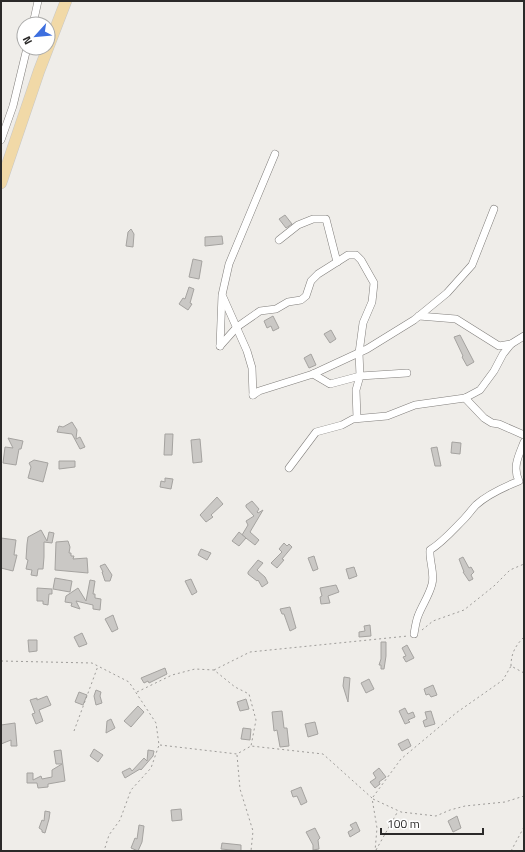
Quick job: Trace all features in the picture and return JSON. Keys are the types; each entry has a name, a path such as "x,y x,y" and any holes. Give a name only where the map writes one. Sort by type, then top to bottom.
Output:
{"main road":[{"path":"1,183 66,1"}],"street":[{"path":"34,16 38,1"},
{"path":"1,140 13,106 25,56"},
{"path":"274,154 229,264 222,295 220,346 237,327 260,311 276,308 288,302 301,300 306,296 311,281 318,274 348,255 356,255 361,260 374,283 372,302 363,323 359,353 360,376 356,390 358,418"},
{"path":"222,295 237,327 252,368 253,395 259,391 313,374 359,353 419,316 447,293 472,265 494,209"},
{"path":"278,240 298,225 313,219 326,219 337,262"},
{"path":"419,316 456,319 499,346 511,344"},
{"path":"289,468 316,432 342,425 353,419 387,416 415,405 465,398 480,390 511,344 524,336"},
{"path":"313,374 330,384 360,376 407,373"},
{"path":"465,398 484,418 524,435"},
{"path":"414,634 417,617 426,601 433,583 432,563 429,556 430,550 440,544 485,497 519,481 516,471 517,460 523,447"}],"path":[{"path":"136,692 172,675 195,669 214,670 250,652 406,637 419,632 433,620 464,610 494,586 510,570 524,564"},
{"path":"375,851 377,828 373,798 401,759 456,714 502,680 511,666 511,657 516,644 524,637"},
{"path":"1,661 92,662 129,682 156,723 160,745 150,768 131,790 120,820 109,835 104,851"},
{"path":"74,731 98,666"},
{"path":"511,666 524,673"},
{"path":"214,670 235,687 249,694 256,720 251,746"},
{"path":"160,745 237,754 251,746 323,754 373,798 401,812 436,816 465,806 505,802 524,796"},
{"path":"237,754 240,789 253,831 251,851"},
{"path":"375,851 398,811"},
{"path":"511,851 524,827"}],"building":[{"path":"285,215 292,224 286,228 279,219"},
{"path":"131,229 134,234 133,247 126,246 128,232"},
{"path":"222,236 223,244 205,246 205,237"},
{"path":"193,259 202,261 199,279 189,277"},
{"path":"189,287 194,289 190,303 192,304 188,310 179,304 183,298 185,299"},
{"path":"273,316 279,328 273,331 271,326 267,328 264,321"},
{"path":"331,330 336,339 330,343 324,334"},
{"path":"460,335 474,362 467,366 454,337"},
{"path":"311,354 316,365 309,368 304,358"},
{"path":"72,422 77,430 76,439 80,437 85,447 80,449 72,434 57,432 59,426 63,427"},
{"path":"165,434 173,434 172,455 164,455"},
{"path":"8,438 23,441 21,449 19,449 16,465 3,463 5,447 13,448"},
{"path":"200,439 202,462 193,463 191,440"},
{"path":"452,442 461,443 460,454 451,453"},
{"path":"437,447 441,466 435,466 431,448"},
{"path":"34,460 48,463 43,482 28,478 31,467 29,463"},
{"path":"59,461 75,461 75,467 59,469"},
{"path":"165,478 173,479 171,489 160,487 161,481 165,482"},
{"path":"217,497 223,504 211,515 213,517 206,522 200,515"},
{"path":"252,501 259,509 257,512 258,513 263,510 250,532 259,540 255,545 242,535 248,525 246,521 254,516 246,507 246,505"},
{"path":"41,530 47,541 49,532 54,533 52,543 44,542 43,569 38,569 37,576 31,575 32,570 26,569 28,560 26,559 27,544 28,537"},
{"path":"239,532 246,538 239,546 232,541"},
{"path":"1,538 16,540 14,555 17,555 13,571 1,568"},
{"path":"68,541 70,547 69,553 71,553 71,556 74,556 73,559 87,558 88,573 55,570 56,542"},
{"path":"284,543 287,546 289,544 292,547 277,568 271,563 282,552 279,549"},
{"path":"201,549 211,553 207,560 198,555"},
{"path":"314,556 318,569 313,571 308,558"},
{"path":"463,557 469,568 471,567 474,572 471,575 473,579 469,581 463,572 459,559"},
{"path":"258,560 263,563 257,570 265,577 268,583 262,587 258,580 257,581 248,574"},
{"path":"105,564 112,575 110,581 105,581 100,566"},
{"path":"354,567 357,576 349,579 346,569"},
{"path":"55,578 72,581 70,592 53,589"},
{"path":"191,579 197,592 192,595 185,581"},
{"path":"90,580 95,581 93,594 95,594 95,598 101,599 100,610 93,609 93,605 76,601 80,609 71,606 72,603 65,602 66,596 78,588 86,601"},
{"path":"336,585 339,592 328,596 330,603 321,604 320,597 322,596 320,588"},
{"path":"37,588 52,589 52,594 49,594 48,605 43,604 43,601 37,601"},
{"path":"290,607 296,628 290,631 284,614 282,614 280,609"},
{"path":"113,615 118,629 112,632 105,619"},
{"path":"370,625 371,636 359,637 359,632 365,631 364,626"},
{"path":"82,633 87,644 79,647 74,637"},
{"path":"28,640 37,640 37,651 29,652"},
{"path":"381,642 386,642 384,669 381,669 381,665 379,665 381,659"},
{"path":"407,645 414,658 406,662 403,657 406,656 402,648"},
{"path":"165,668 167,674 149,683 148,681 144,683 141,678"},
{"path":"344,677 350,678 348,702 343,686"},
{"path":"369,679 374,689 366,693 361,683"},
{"path":"433,685 437,695 431,697 429,694 426,695 424,689"},
{"path":"96,690 101,692 100,696 102,703 96,705 94,696"},
{"path":"79,692 87,695 83,705 75,702"},
{"path":"47,696 51,705 39,710 43,721 36,724 32,714 35,713 30,700 37,698 37,700"},
{"path":"246,699 249,709 240,711 237,702"},
{"path":"138,706 144,712 131,727 124,721"},
{"path":"405,708 408,714 413,712 415,717 408,720 410,722 405,724 399,711"},
{"path":"282,711 284,728 287,728 289,746 280,747 277,730 274,731 272,712"},
{"path":"431,711 435,724 425,727 423,721 427,719 425,712"},
{"path":"111,719 115,728 106,733 107,721"},
{"path":"315,722 318,734 308,737 305,724"},
{"path":"15,723 17,746 11,746 11,740 1,744 1,725"},
{"path":"243,728 251,729 250,740 241,739"},
{"path":"408,739 411,746 402,751 398,744"},
{"path":"94,749 103,755 98,762 90,756"},
{"path":"61,750 65,781 48,784 48,787 38,788 37,783 27,783 27,773 33,773 33,780 41,776 42,779 52,777 52,770 62,764 56,764 54,751"},
{"path":"148,750 154,751 153,756 141,770 140,769 125,778 122,772 130,768 132,771 144,758 147,761"},
{"path":"379,768 386,777 379,782 380,784 375,788 370,782 376,778 373,773"},
{"path":"301,787 307,802 301,805 297,796 293,797 291,791"},
{"path":"181,809 182,820 172,821 171,810"},
{"path":"45,811 50,812 45,833 39,828 42,820 44,821"},
{"path":"457,816 461,828 453,832 448,821"},
{"path":"356,822 360,831 350,837 348,832 353,829 350,825"},
{"path":"139,825 144,826 142,842 138,851 131,848 135,838 137,839"},
{"path":"315,828 320,838 318,840 319,849 313,850 313,845 306,832"},
{"path":"222,843 241,845 241,851 221,849"}]}
